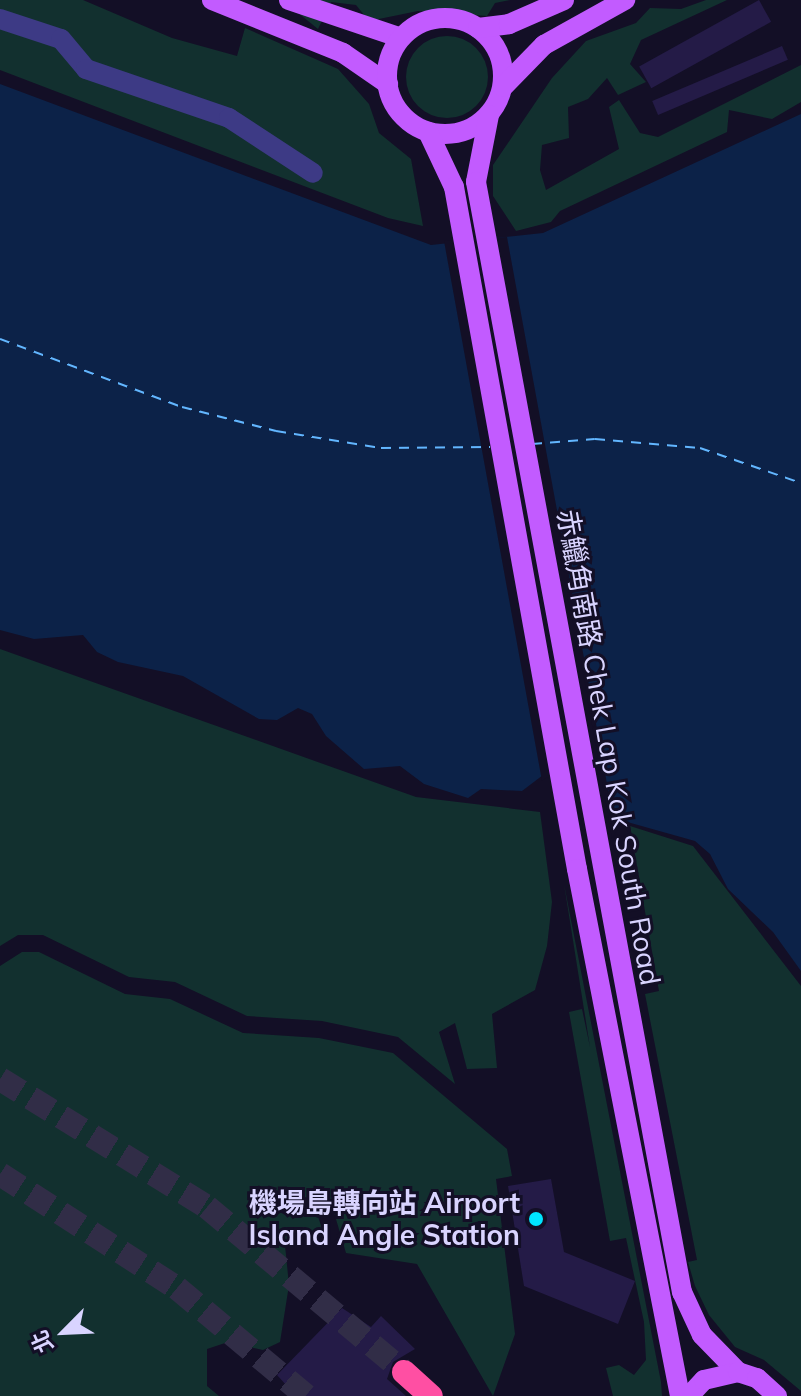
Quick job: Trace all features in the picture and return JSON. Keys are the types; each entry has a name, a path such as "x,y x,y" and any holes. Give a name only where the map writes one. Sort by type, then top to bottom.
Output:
{"highway":[{"path":"404,1372 431,1396"}],"main road":[{"path":"212,0 343,53 388,84"},
{"path":"289,0 401,38"},
{"path":"564,0 509,24 478,28 437,18 401,38 390,60 388,84 403,116 428,132 455,134 489,115 503,87 544,45 625,0"},
{"path":"478,28 499,54 503,87"},
{"name":"赤鱲角南路 Chek Lap Kok South Road","path":"489,115 476,182 682,1292 702,1335 738,1372 757,1378 777,1396"},
{"name":"赤鱲角南路 Chek Lap Kok South Road","path":"428,132 454,187 577,869 680,1396"},
{"path":"689,1396 704,1380 738,1372"}],"street":[{"path":"0,19 61,39 86,69 229,118 313,173"}],"green space":[{"path":"0,0 83,0 172,38 237,56 245,28 338,69 369,104 379,133 411,159 423,226 388,218 0,70"},
{"path":"292,0 510,0 495,3 487,16 418,11 369,21 356,5 331,2 318,29 297,12"},
{"path":"706,0 727,0 641,40 630,64 646,82 618,95 607,78 588,99 568,107 569,138 542,145 540,170 546,190 619,149 609,107 619,100 640,133 658,137 801,65 801,102 772,119 729,110 727,132 560,211 551,222 516,231 493,196 493,165 552,78 586,41 636,23 650,8 681,9"},
{"path":"447,36 463,39 476,48 485,61 488,77 485,93 476,106 463,115 447,118 431,115 418,106 409,93 406,77 409,61 418,48 431,39"},
{"path":"0,649 416,797 540,812 552,902 547,946 535,990 492,1014 497,1068 467,1069 455,1023 439,1032 455,1084 398,1037 322,1021 247,1016 175,982 129,977 43,935 18,935 0,946"},
{"path":"630,826 693,846 801,986 801,1391 764,1360 735,1347 709,1315 695,1286 688,1262 697,1260 645,994 659,991"},
{"path":"564,884 662,1396 613,1396 606,1368 619,1365 634,1375 646,1360 644,1322 626,1238 610,1241 569,1012 582,1009 590,1047"},
{"path":"22,952 39,952 125,994 170,999 243,1033 319,1038 393,1053 507,1149 512,1176 496,1179 515,1334 493,1396 417,1264 346,1253 333,1209 315,1208 325,1237 304,1233 285,1245 289,1285 280,1342 263,1350 228,1342 207,1349 207,1386 219,1396 0,1396 0,966"}],"water":[{"path":"0,84 431,245 543,233 801,114 801,971 773,932 728,889 710,854 695,841 613,818 547,772 522,791 481,789 468,798 424,784 400,766 364,769 326,736 312,714 298,708 277,720 259,719 183,676 118,662 97,652 83,635 34,639 0,630"}],"pier":[{"path":"507,237 614,822 547,777 542,781 444,241"}],"building":[{"path":"759,0 771,22 651,88 639,66"},
{"path":"782,46 788,60 658,115 652,101"},
{"name":"機場島轉向站 Airport Island Angle Station","path":"551,1179 564,1252 635,1281 618,1324 524,1286 508,1186"},
{"path":"342,1308 371,1327 381,1316 415,1349 393,1362 387,1379 406,1396 296,1396 277,1375"}],"ferry route":[{"path":"0,339 182,407 276,431 381,448 490,447"},
{"path":"532,444 595,439 700,448 801,483"}],"tunnel":[{"path":"0,1079 207,1207 404,1372"},
{"path":"0,1174 177,1288 306,1396"}],"place":[{"name":"機場島轉向站 Airport Island Angle Station","path":"536,1219"}]}
